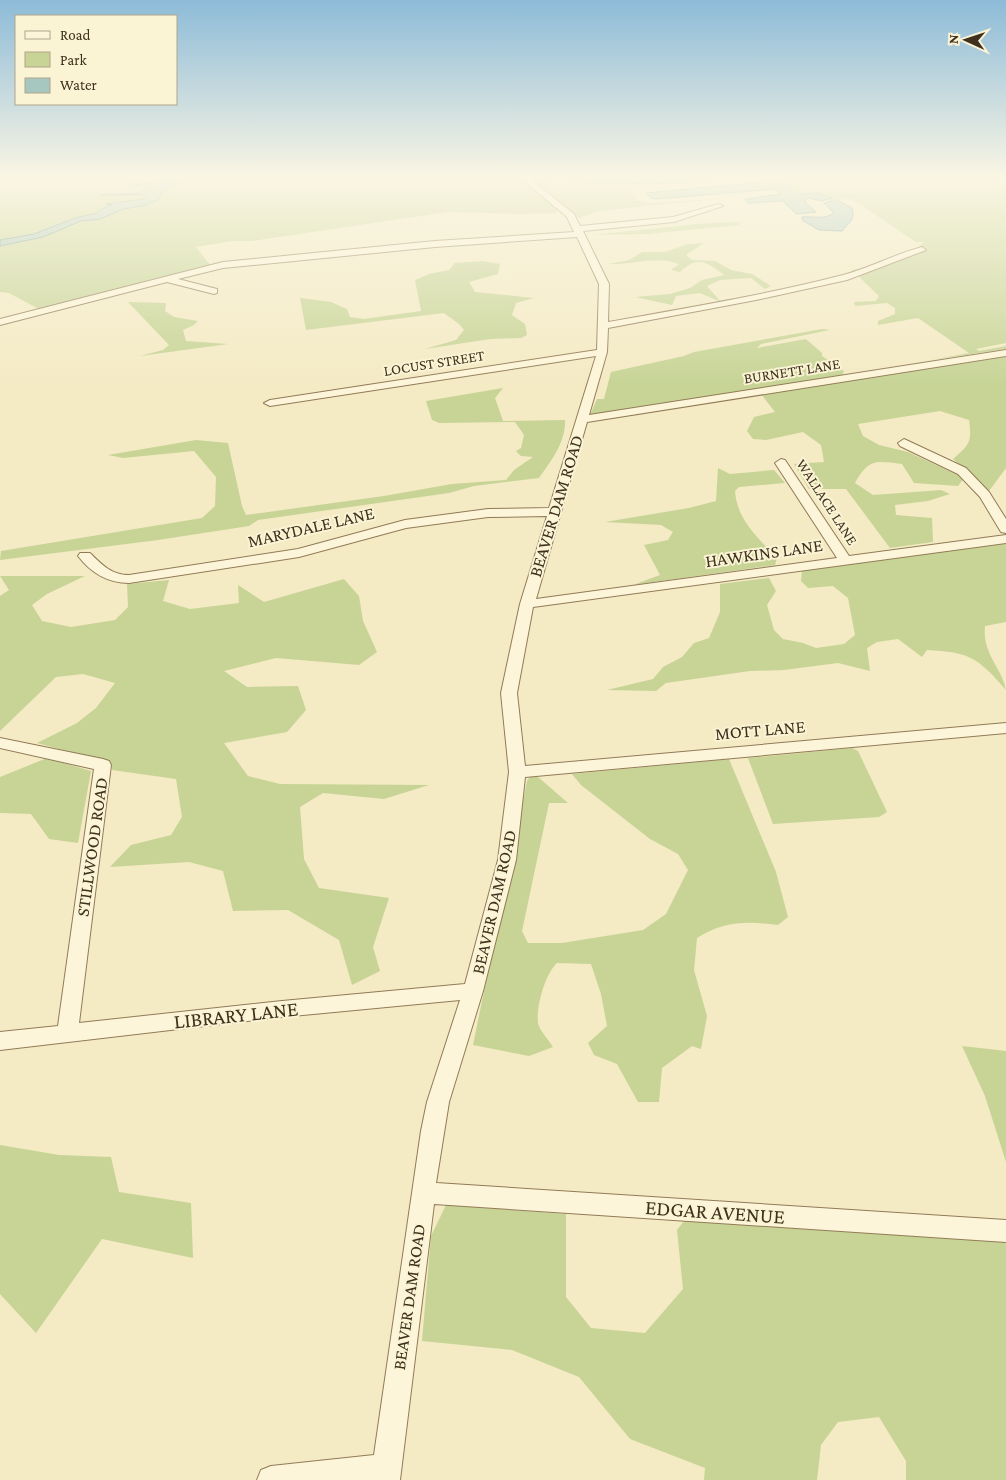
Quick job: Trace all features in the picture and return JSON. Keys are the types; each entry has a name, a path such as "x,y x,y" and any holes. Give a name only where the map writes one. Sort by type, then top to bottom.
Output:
{"street":[{"path":"0,322 223,265 404,247"},
{"name":"BEAVER DAM ROAD","path":"386,1474 423,1193 438,1102 473,991 507,860 517,772 509,693 527,604 602,352 604,284 586,247"},
{"path":"604,326 795,290 858,274 922,250"},
{"path":"164,279 214,291"},
{"name":"LOCUST STREET","path":"270,403 602,352"},
{"name":"BURNETT LANE","path":"583,419 1006,353"},
{"path":"904,443 962,471 985,495 1006,529"},
{"name":"WALLACE LANE","path":"781,463 845,560"},
{"name":"MARYDALE LANE","path":"85,556 103,574 111,578 129,579 299,553 405,524 488,513 554,512"},
{"name":"HAWKINS LANE","path":"527,604 1006,539"},
{"name":"MOTT LANE","path":"517,772 1006,728"},
{"name":"STILLWOOD ROAD","path":"0,742 103,764 67,1034"},
{"name":"LIBRARY LANE","path":"0,1041 282,1009 473,991"},
{"name":"EDGAR AVENUE","path":"423,1193 1006,1231"},
{"path":"271,1480 386,1474"}],"green space":[{"path":"0,247 196,247 211,266 39,309 9,293 0,292"},
{"path":"679,247 698,247 686,255 692,260 715,261 731,270 752,274 771,286 765,289 751,278 720,280 707,286 721,302 700,293 676,296 672,305 635,297 670,294 690,288 702,280 724,275 702,262 692,263 680,272 671,270 679,264 662,260 609,264 629,260 642,252 665,252"},
{"path":"918,247 1006,247 1006,343 976,349 979,351 1006,346 1006,349 931,360 969,353 918,318 878,325 878,321 895,314 895,308 887,303 855,306 854,302 876,301 879,296 852,270 880,264"},
{"path":"483,261 500,264 498,274 469,282 475,292 534,298 516,303 512,315 525,324 527,335 521,338 490,339 425,349 456,340 464,330 444,313 306,330 300,298 331,302 347,309 350,317 364,319 421,311 415,280 429,274 449,270 455,263"},
{"path":"128,302 166,303 165,311 174,317 198,321 183,330 186,341 228,344 140,356 163,350 169,345"},
{"path":"822,329 830,330 761,344 757,348 806,339 822,353 822,356 844,371 842,376 590,415 597,399 604,399 611,372 684,356 694,352"},
{"path":"1006,356 1006,468 989,491 953,459 969,442 969,420 940,411 858,424 863,436 879,445 908,452 964,478 958,486 914,483 902,464 879,462 869,465 855,483 873,495 941,490 950,494 928,501 895,505 896,515 932,518 933,542 890,548 846,489 809,489 794,464 824,462 821,445 803,432 766,440 753,439 747,431 754,417 775,412 761,394"},
{"path":"503,388 495,398 503,421 565,420 565,428 560,444 539,478 474,486 449,493 258,520 249,526 158,540 0,560 1,551 202,518 215,506 216,477 194,451 123,458 108,455 196,440 228,443 242,506 246,515 384,496 452,484 506,480 514,470 533,457 521,456 516,451 521,448 524,435 515,422 439,423 432,420 426,401"},
{"path":"718,468 730,474 774,470 785,483 739,487 735,491 744,520 777,558 775,565 633,585 660,575 644,545 668,540 673,532 661,525 605,522 689,508 716,501"},
{"path":"1006,543 1006,622 985,626 985,636 989,652 1006,690 980,664 964,655 927,650 922,657 898,639 877,642 867,648 870,671 838,663 784,670 750,671 666,683 656,691 607,690 653,679 663,667 682,657 694,643 709,638 720,612 720,584 769,578 776,591 767,605 774,630 783,639 816,648 844,644 855,635 848,598 833,586 808,588 801,581 802,571"},
{"path":"0,576 85,576 47,594 32,605 42,621 71,627 115,620 128,607 127,584 169,580 163,601 190,609 239,603 238,585 264,602 344,579 359,596 363,621 377,652 359,665 276,658 224,671 247,687 298,686 306,710 287,732 224,743 248,776 280,784 429,785 384,799 323,793 300,807 304,859 319,888 389,898 373,947 380,971 352,985 339,940 288,910 233,911 223,871 189,862 110,867 131,845 171,835 182,817 176,779 112,770 111,763 37,743 77,723 96,708 115,683 83,674 56,677 0,731 0,596 9,590"},
{"path":"852,748 858,751 887,812 879,817 773,824 748,758"},
{"path":"47,758 91,771 78,843 49,839 31,814 0,813 0,777"},
{"path":"729,759 776,872 788,917 778,925 746,923 726,925 697,938 694,970 707,1016 701,1049 692,1046 662,1068 659,1102 638,1102 617,1064 594,1055 588,1043 607,1026 601,994 591,964 557,963 545,983 540,1000 538,1023 553,1047 529,1056 473,1045 527,781 530,777 538,777 568,803 549,803 522,931 528,943 562,943 643,930 666,914 688,870 678,854 650,839 581,785 572,774"},
{"path":"962,1046 1006,1051 1006,1162 985,1096"},
{"path":"0,1145 59,1155 111,1157 119,1192 191,1203 193,1258 102,1239 36,1333 0,1294"},
{"path":"446,1205 566,1214 566,1297 591,1328 645,1333 683,1289 677,1230 684,1221 1006,1241 1006,1480 906,1480 906,1461 879,1417 838,1422 821,1445 817,1480 704,1480 705,1468 630,1439 579,1377 512,1350 422,1341 431,1236"}]}
